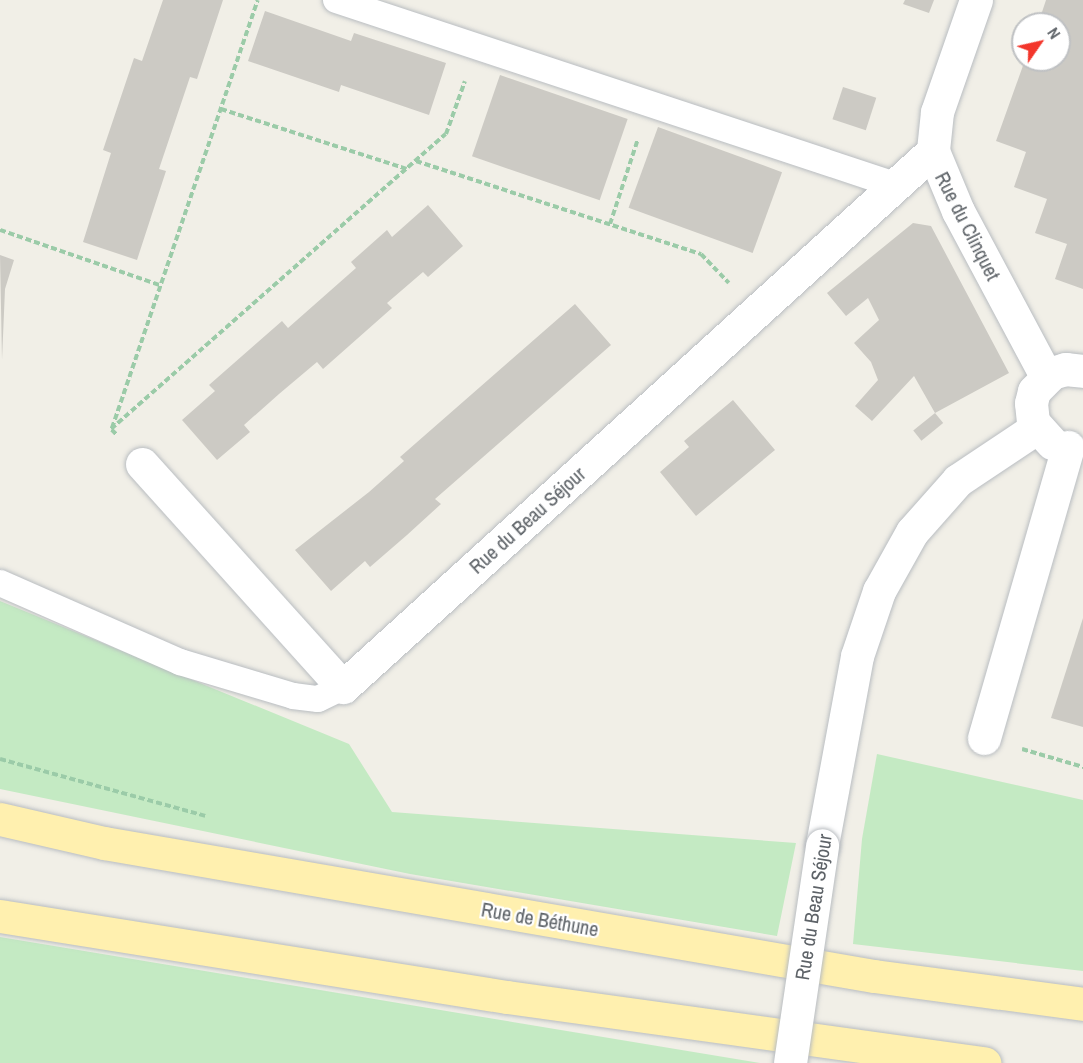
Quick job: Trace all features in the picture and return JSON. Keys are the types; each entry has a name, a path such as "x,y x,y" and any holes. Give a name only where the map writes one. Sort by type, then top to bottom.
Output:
{"main road":[{"name":"Rue de Béthune","path":"0,819 104,843 862,975 1083,1004"},
{"path":"0,916 507,997 984,1063"}],"street":[{"name":"Rue du Clinquet","path":"976,0 937,112 933,151 953,201 1046,376"},
{"name":"Rue du Beau Séjour","path":"343,687 933,151"},
{"path":"984,738 1076,446 1050,442 1036,428 1030,403 1034,391 1046,376 1065,369 1083,371"},
{"name":"Rue du Beau Séjour","path":"790,1063 822,845 856,656 879,591 912,532 950,488 1036,428"},
{"path":"142,464 343,687"}],"lane":[{"path":"336,0 895,185"},
{"path":"0,583 180,662 293,696 318,699 343,687"}],"path":[{"path":"111,429 258,0"},
{"path":"111,429 446,134 477,47"},
{"path":"610,224 650,104"},
{"path":"221,109 407,168"},
{"path":"415,161 701,254 756,312"},
{"path":"0,230 160,285"},
{"path":"111,429 142,464"},
{"path":"984,738 1083,767"}],"green space":[{"path":"0,601 349,744 392,812 796,843 777,936 410,874 0,789"},
{"path":"877,754 1083,800 1083,971 853,944 862,839"},
{"path":"0,937 760,1063 0,1063"}],"building":[{"path":"163,0 223,0 197,79 190,77 159,169 166,171 137,260 83,242 111,153 103,150 134,58 142,61"},
{"path":"905,0 934,0 929,13 903,4"},
{"path":"1046,0 1083,0 1083,289 1055,279 1067,244 1035,233 1047,199 1014,187 1026,152 996,141 1021,72 1071,72 1071,12 1042,12"},
{"path":"265,11 351,41 354,33 446,63 429,115 341,85 339,92 248,61"},
{"path":"500,75 628,119 600,200 472,156"},
{"path":"843,87 876,98 866,130 832,119"},
{"path":"658,127 782,172 753,253 629,208"},
{"path":"428,205 463,246 428,277 423,272 387,303 392,308 323,369 317,362 279,394 244,425 250,432 217,460 182,420 215,391 209,385 282,321 288,328 356,268 351,262 387,230 392,237"},
{"path":"913,223 931,226 1009,373 935,413 914,376 872,421 855,406 878,380 871,362 854,343 879,320 868,298 846,316 827,293"},
{"path":"0,255 14,260 5,289 2,360"},
{"path":"575,304 611,345 435,499 441,504 407,535 370,567 365,561 331,591 295,550 369,492 404,461 400,457"},
{"path":"733,400 775,450 696,516 660,472 689,447 684,441"},
{"path":"935,413 943,423 921,441 913,431"},
{"path":"1083,618 1083,727 1051,718"}]}
